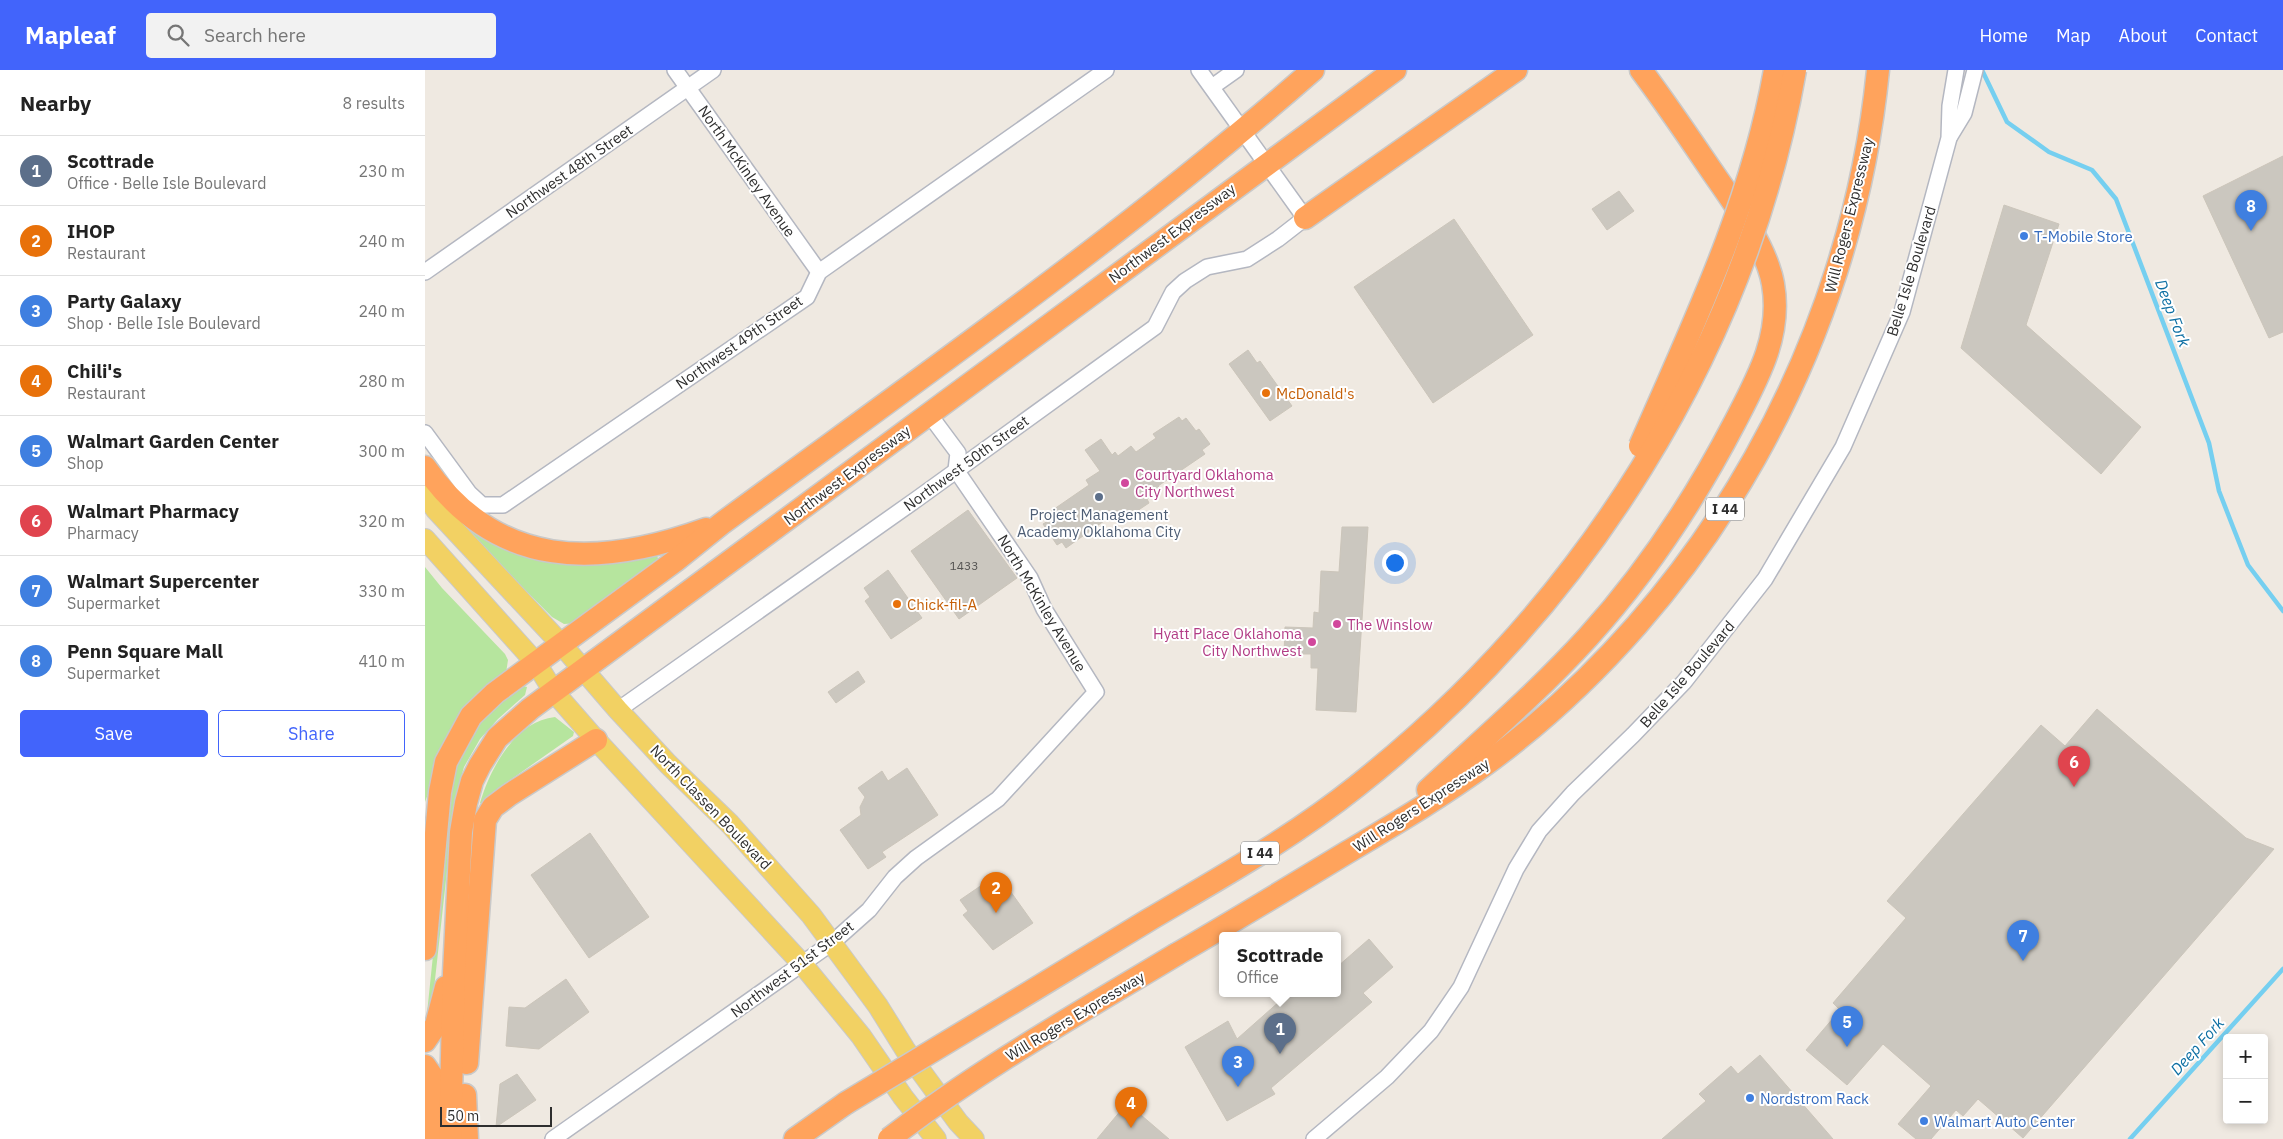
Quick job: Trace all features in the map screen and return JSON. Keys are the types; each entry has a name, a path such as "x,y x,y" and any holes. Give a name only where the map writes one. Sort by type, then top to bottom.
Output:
{"highway":[{"path":"425,949 440,792 446,762 471,716 495,693 1110,237 1244,131 1313,70"},
{"name":"Northwest Expressway","path":"450,1139 454,973 461,832 473,781 497,738 530,709 1266,163 1395,70"},
{"path":"1305,218 1516,70"},
{"path":"1387,829 1550,677 1616,605 1682,513 1723,444 1768,353 1774,326 1775,305 1773,283 1765,256 1732,201 1645,75 1628,70"},
{"path":"1608,521 1714,276 1742,195 1761,130 1775,70"},
{"name":"I 44","path":"795,1139 846,1104 1235,869 1317,816 1356,787 1428,726 1497,659 1560,587 1608,521 1644,465 1676,408 1719,321 1746,253 1770,180 1789,106 1795,70"},
{"name":"Will Rogers Expressway","path":"889,1139 991,1066 1449,790 1488,763 1580,684 1625,639 1696,550 1726,506 1757,457 1782,409 1807,353 1830,293 1861,178 1873,114 1878,70"},
{"path":"425,467 451,501 470,518 494,532 520,543 545,549 600,555 634,551 673,541 721,524"},
{"path":"467,1139 465,1088 485,820 493,807 509,795 596,740"},
{"path":"425,816 440,792"},
{"path":"425,1040 436,1025 443,993 454,973"},
{"path":"425,1066 434,1079 430,1133 432,1139"}],"main road":[{"name":"North Classen Boulevard","path":"425,494 436,510 562,645 617,710 668,764 731,824 811,915 833,942 878,1006 906,1051 957,1122 973,1139"},
{"path":"425,539 536,664 554,692 596,740 803,965 861,1036 903,1097 936,1139"}],"street":[{"name":"North McKinley Avenue","path":"675,70 819,272"},
{"name":"Northwest 48th Street","path":"425,272 713,70"},
{"name":"Northwest 49th Street","path":"425,433 469,493 482,505 503,505 807,297 819,272 1106,70"},
{"path":"1199,70 1305,218"},
{"path":"1212,87 1236,70"},
{"name":"Belle Isle Boulevard","path":"1314,1139 1387,1077 1431,1031 1461,987 1516,869 1539,831 1573,793 1684,682 1765,579 1843,447 1889,346 1902,312 1949,138 1950,106 1956,70"},
{"name":"Belle Isle Boulevard","path":"1949,138 1964,113 1975,70"},
{"name":"Northwest 50th Street","path":"617,710 956,470 1155,326 1173,292 1185,281 1207,267 1247,259 1278,239 1305,218"},
{"name":"North McKinley Avenue","path":"929,414 958,453 956,470 1030,578 1045,609 1096,692"},
{"name":"Northwest 51st Street","path":"553,1139 803,965 833,942 869,910 895,877 916,858 998,798 1096,692"}],"green space":[{"path":"471,527 597,564 632,561 657,555 659,562 578,623 564,624 552,617 467,531"},
{"path":"425,567 442,588 505,654 508,660 506,673 447,743 425,802"},
{"path":"519,685 527,687 525,695 498,719 480,739 464,767 455,798 432,1007 426,1023 451,781 457,762 479,719"},
{"path":"555,717 574,732 573,736 493,792 484,805 480,803 490,776 506,749 516,737 528,727 541,720"}],"building":[{"path":"2283,156 2283,332 2269,338 2203,196"},
{"path":"1619,191 1634,211 1607,230 1592,209"},
{"path":"2004,205 2059,224 2026,325 2141,427 2101,474 1961,348"},
{"path":"1454,219 1533,335 1433,403 1354,287"},
{"name":"McDonald's","path":"1248,350 1257,363 1260,361 1292,406 1270,421 1229,364"},
{"name":"Courtyard Oklahoma City Northwest","path":"1179,417 1182,421 1186,418 1196,431 1199,429 1210,444 1202,450 1205,454 1158,486 1161,489 1147,499 1149,503 1131,515 1128,511 1114,521 1111,516 1066,548 1062,542 1057,545 1043,524 1048,521 1044,516 1089,485 1086,480 1100,471 1085,450 1101,439 1112,455 1115,452 1118,456 1131,446 1136,452 1156,438 1153,434"},
{"path":"968,510 1017,578 959,619 911,551"},
{"name":"The Winslow","path":"1342,527 1368,527 1356,712 1316,710 1318,668 1311,668 1311,654 1284,654 1285,627 1313,628 1314,612 1319,613 1321,571 1339,572"},
{"path":"888,570 922,618 891,639 865,601 870,597 864,588"},
{"path":"858,671 865,682 836,703 828,692"},
{"path":"2097,709 2246,838 2274,849 2023,1138 1978,1099 1963,1116 1956,1110 1931,1139 1916,1139 1898,1124 1931,1086 1883,1044 1847,1085 1806,1050 1840,1010 1833,1003 1906,918 1887,901 2041,725 2065,746"},
{"path":"907,768 938,815 882,852 886,857 868,869 840,830 861,815 860,807 865,797 858,788 882,771 888,781"},
{"path":"590,833 649,917 589,958 531,875"},
{"path":"998,874 1033,923 993,950 963,915 968,911 960,900"},
{"path":"1369,939 1393,967 1363,993 1372,1002 1271,1088 1275,1094 1227,1121 1185,1047 1228,1021 1237,1039 1284,997 1341,997 1341,964"},
{"path":"566,979 589,1012 539,1049 506,1046 509,1007 525,1008"},
{"name":"Nordstrom Rack","path":"1760,1055 1833,1139 1662,1139 1706,1101 1699,1094 1731,1066 1738,1074"},
{"path":"517,1074 536,1100 496,1127 500,1084"},
{"path":"1127,1103 1169,1139 1097,1139"}],"waterway":[{"name":"Deep Fork","path":"1982,70 2007,122 2049,152 2092,170 2116,199 2209,443 2219,491 2248,565 2283,611"},
{"name":"Deep Fork","path":"2130,1139 2283,969"}],"place":[{"name":"Penn Square Mall","path":"2251,231"},
{"name":"T-Mobile Store","path":"2024,236"},
{"name":"McDonald's","path":"1266,393"},
{"name":"Courtyard Oklahoma City Northwest","path":"1125,483"},
{"name":"Project Management Academy Oklahoma City","path":"1099,497"},
{"name":"Chick-fil-A","path":"897,604"},
{"name":"The Winslow","path":"1337,624"},
{"name":"Hyatt Place Oklahoma City Northwest","path":"1312,642"},
{"name":"Walmart Pharmacy","path":"2074,787"},
{"name":"IHOP","path":"996,913"},
{"name":"Walmart Supercenter","path":"2023,961"},
{"name":"Walmart Garden Center","path":"1847,1047"},
{"name":"Scottrade","path":"1280,1054"},
{"name":"Party Galaxy","path":"1238,1087"},
{"name":"Nordstrom Rack","path":"1750,1098"},
{"name":"Walmart Auto Center","path":"1924,1121"},
{"name":"Chili's","path":"1131,1128"}]}
